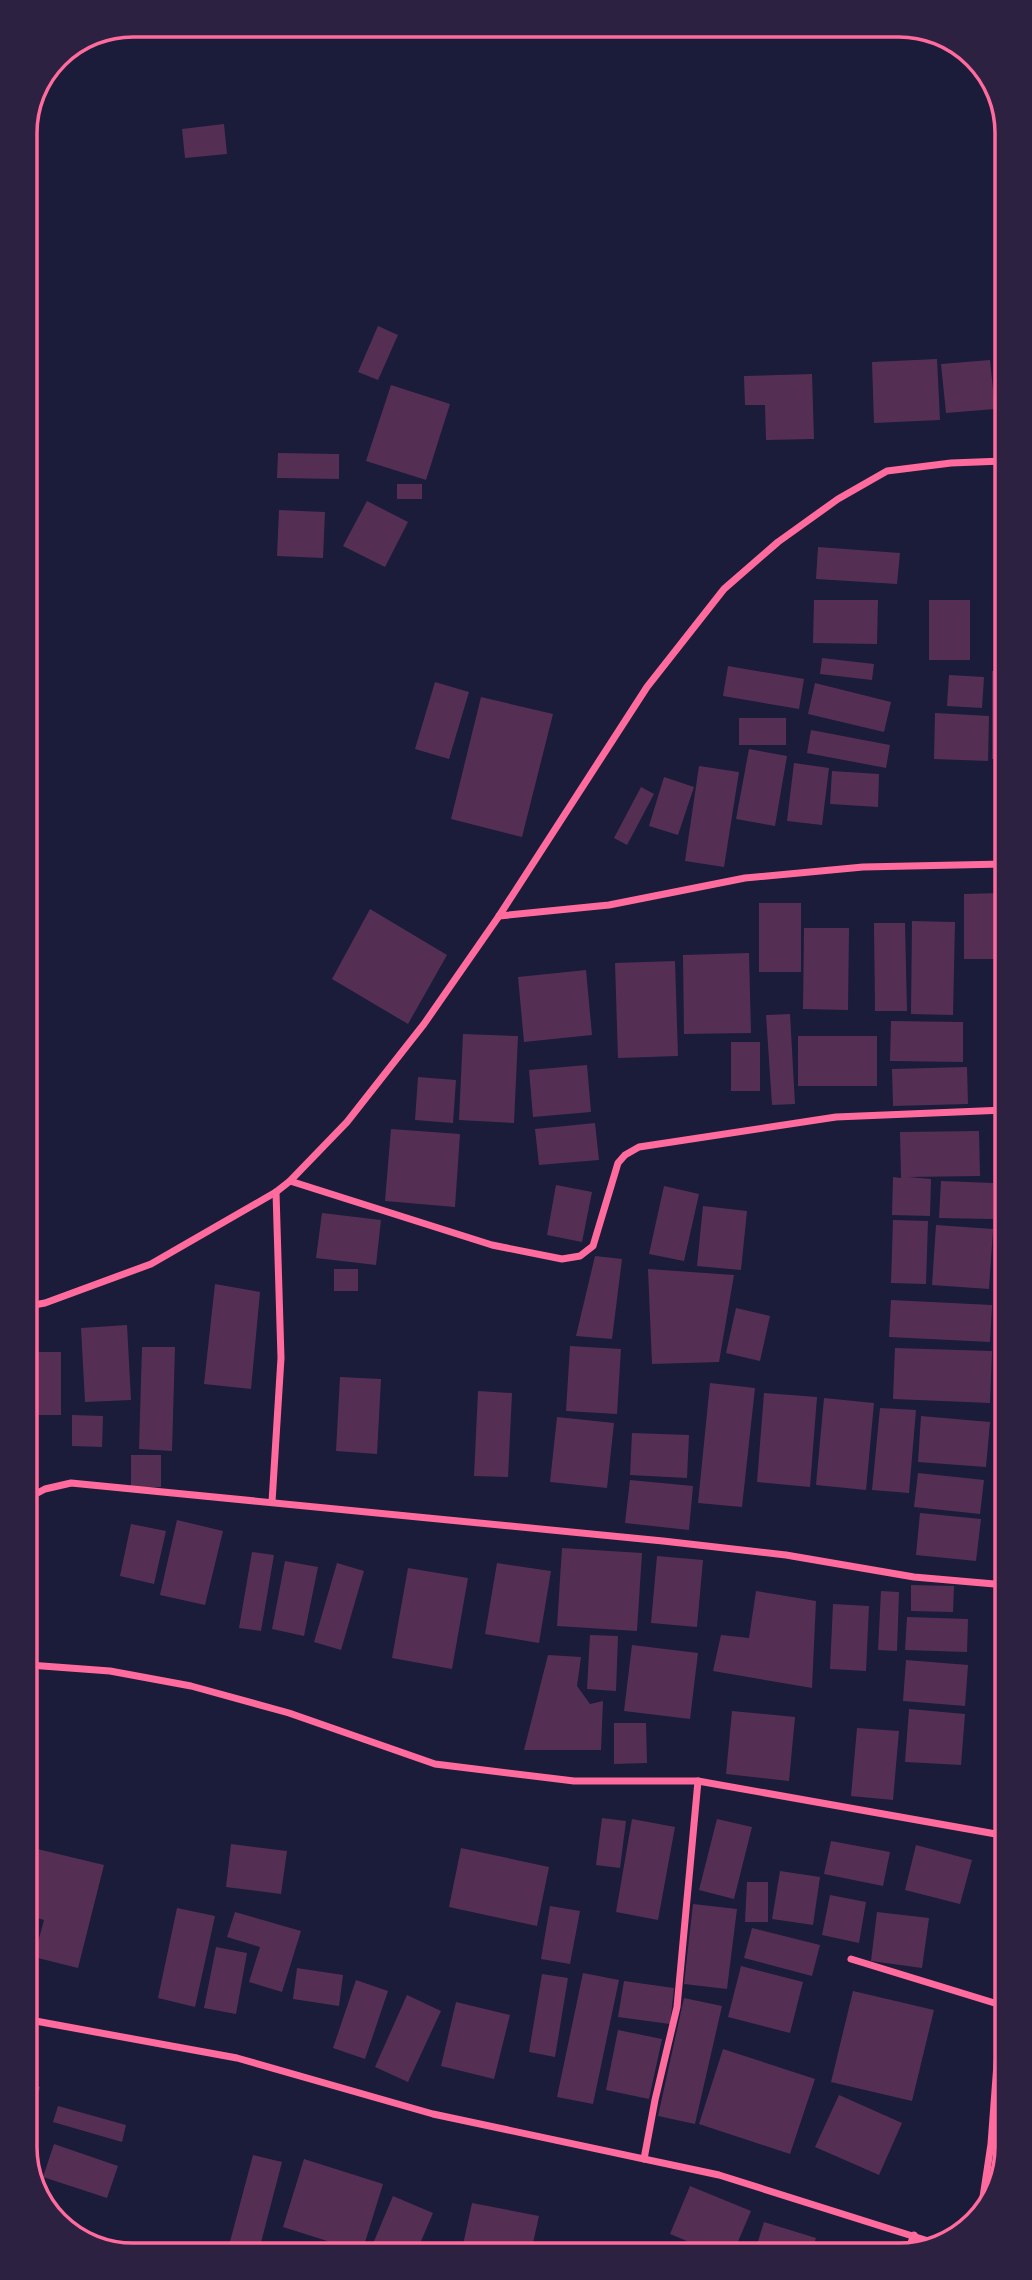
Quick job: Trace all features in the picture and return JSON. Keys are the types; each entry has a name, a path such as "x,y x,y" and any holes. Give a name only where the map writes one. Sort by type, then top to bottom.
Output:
{"street":[{"path":"37,1304 150,1264 275,1192 290,1181 347,1122 424,1024 499,916 647,687 724,589 778,542 838,499 887,471 951,463 995,461"},
{"path":"499,916 609,905 745,878 863,867 995,864"},
{"path":"290,1181 492,1245 562,1259 580,1256 593,1247 618,1163 625,1155 639,1147 836,1117 995,1110"},
{"path":"272,1502 281,1358 275,1192"},
{"path":"37,1494 71,1483 663,1541 786,1555 915,1577 995,1584"},
{"path":"37,1666 110,1671 191,1686 289,1713 435,1764 574,1781 698,1781 995,1834"},
{"path":"644,2159 654,2100 677,2007 698,1781"},
{"path":"851,1959 995,2003"},
{"path":"37,2021 237,2058 433,2114 719,2175 925,2239"},
{"path":"984,2191 995,2088"},
{"path":"911,2242 914,2235"}],"building":[{"path":"224,124 227,154 185,158 182,129"},
{"path":"378,326 398,335 378,380 358,372"},
{"path":"937,359 940,420 874,423 872,362"},
{"path":"990,360 995,409 946,413 941,364"},
{"path":"812,374 814,439 766,440 765,405 745,405 744,376"},
{"path":"391,385 450,404 426,480 366,461"},
{"path":"278,453 339,454 339,479 277,478"},
{"path":"397,484 422,484 422,499 397,499"},
{"path":"367,501 408,522 385,567 343,546"},
{"path":"279,510 325,512 323,558 277,556"},
{"path":"818,547 900,553 897,584 816,579"},
{"path":"814,600 878,600 877,644 813,643"},
{"path":"929,600 970,600 970,660 929,660"},
{"path":"822,658 874,664 872,680 820,674"},
{"path":"728,666 804,679 799,709 723,696"},
{"path":"992,671 995,671 995,759 992,759"},
{"path":"949,675 984,677 982,708 947,706"},
{"path":"435,682 469,692 449,759 415,749"},
{"path":"815,683 891,702 884,732 808,714"},
{"path":"481,697 553,714 522,837 451,819"},
{"path":"935,713 989,716 988,761 934,759"},
{"path":"739,718 786,718 786,745 739,745"},
{"path":"811,730 890,745 886,768 807,753"},
{"path":"749,749 787,756 775,826 736,819"},
{"path":"794,763 829,768 822,825 787,821"},
{"path":"699,766 739,772 724,867 685,861"},
{"path":"832,771 879,774 878,807 830,804"},
{"path":"664,777 694,787 678,835 649,826"},
{"path":"641,787 654,794 627,845 614,838"},
{"path":"995,893 995,959 964,959 964,894"},
{"path":"759,903 801,903 801,972 759,972"},
{"path":"370,909 447,955 408,1024 332,979"},
{"path":"912,921 955,922 953,1015 911,1014"},
{"path":"874,923 905,923 907,1011 875,1011"},
{"path":"804,928 849,928 848,1010 803,1009"},
{"path":"749,953 751,1033 684,1034 683,955"},
{"path":"675,961 678,1056 618,1058 615,963"},
{"path":"586,970 592,1035 524,1042 518,977"},
{"path":"790,1014 795,1104 772,1105 766,1015"},
{"path":"891,1021 963,1022 963,1062 890,1061"},
{"path":"463,1034 518,1036 514,1123 459,1120"},
{"path":"798,1036 877,1036 877,1086 798,1086"},
{"path":"731,1042 760,1042 760,1091 731,1091"},
{"path":"587,1065 591,1112 533,1117 529,1070"},
{"path":"967,1067 968,1104 893,1106 892,1069"},
{"path":"418,1077 456,1080 453,1123 415,1120"},
{"path":"595,1123 599,1160 539,1165 535,1129"},
{"path":"391,1129 460,1134 455,1207 385,1201"},
{"path":"979,1131 980,1176 908,1177 931,1179 930,1216 892,1215 893,1177 901,1178 900,1132"},
{"path":"941,1181 993,1183 993,1219 939,1218"},
{"path":"556,1185 592,1192 582,1242 547,1235"},
{"path":"664,1186 699,1194 684,1261 649,1254"},
{"path":"703,1206 747,1211 741,1270 697,1266"},
{"path":"322,1213 381,1220 376,1265 316,1258"},
{"path":"893,1220 928,1221 926,1284 891,1283"},
{"path":"936,1225 993,1229 989,1289 932,1285"},
{"path":"595,1256 622,1259 612,1339 576,1336"},
{"path":"334,1269 358,1269 358,1291 334,1291"},
{"path":"648,1269 734,1275 719,1362 652,1364"},
{"path":"215,1284 260,1292 251,1389 204,1384"},
{"path":"891,1300 992,1305 990,1342 889,1337"},
{"path":"736,1308 770,1316 760,1361 726,1353"},
{"path":"127,1325 131,1400 85,1402 81,1328"},
{"path":"570,1346 621,1349 617,1414 566,1411"},
{"path":"142,1347 175,1347 172,1451 139,1449"},
{"path":"895,1348 992,1351 990,1403 893,1399"},
{"path":"37,1352 61,1352 61,1415 37,1415"},
{"path":"340,1377 381,1379 377,1454 336,1451"},
{"path":"710,1383 755,1388 742,1507 698,1503"},
{"path":"478,1391 512,1393 508,1477 474,1476"},
{"path":"764,1393 817,1397 810,1487 757,1482"},
{"path":"824,1398 874,1403 866,1490 816,1485"},
{"path":"880,1408 916,1410 909,1493 872,1490"},
{"path":"72,1415 103,1416 102,1447 72,1446"},
{"path":"921,1416 990,1422 986,1467 918,1462"},
{"path":"557,1417 614,1423 607,1488 550,1482"},
{"path":"632,1433 689,1435 687,1478 630,1475"},
{"path":"131,1455 161,1455 161,1487 131,1488"},
{"path":"918,1473 984,1480 980,1514 914,1507"},
{"path":"630,1480 693,1486 689,1530 625,1523"},
{"path":"920,1513 981,1519 976,1561 916,1555"},
{"path":"177,1520 223,1531 205,1605 160,1595"},
{"path":"131,1524 166,1531 154,1584 120,1576"},
{"path":"562,1548 642,1553 637,1631 557,1626"},
{"path":"252,1552 274,1555 261,1631 239,1628"},
{"path":"657,1556 703,1560 697,1627 651,1623"},
{"path":"285,1561 318,1567 304,1636 272,1629"},
{"path":"337,1563 364,1571 341,1650 314,1642"},
{"path":"497,1563 551,1571 539,1643 485,1634"},
{"path":"408,1568 468,1578 452,1669 392,1658"},
{"path":"911,1585 954,1586 953,1612 911,1611"},
{"path":"756,1591 816,1601 812,1688 713,1671 721,1635 749,1638"},
{"path":"881,1591 899,1592 897,1651 878,1650"},
{"path":"833,1604 869,1606 866,1671 830,1669"},
{"path":"907,1617 968,1619 967,1652 905,1650"},
{"path":"590,1635 618,1636 616,1691 587,1689"},
{"path":"632,1645 698,1653 690,1719 624,1711"},
{"path":"548,1655 581,1657 577,1686 590,1704 603,1701 601,1750 524,1750"},
{"path":"906,1660 968,1665 965,1706 903,1701"},
{"path":"909,1709 965,1714 961,1765 905,1762"},
{"path":"732,1711 795,1717 789,1781 726,1774"},
{"path":"614,1723 646,1723 647,1763 614,1764"},
{"path":"857,1728 899,1731 893,1800 851,1796"},
{"path":"602,1818 626,1821 620,1868 596,1865"},
{"path":"632,1819 675,1827 658,1920 616,1912"},
{"path":"717,1819 752,1827 734,1899 699,1890"},
{"path":"831,1841 890,1852 883,1886 824,1874"},
{"path":"231,1844 287,1851 281,1894 226,1887"},
{"path":"916,1845 972,1860 960,1904 905,1890"},
{"path":"461,1848 549,1867 537,1926 449,1907"},
{"path":"37,1849 104,1865 78,1968 37,1958 37,1946 44,1920 37,1918"},
{"path":"780,1871 820,1877 813,1925 772,1919"},
{"path":"747,1882 768,1882 768,1922 745,1922"},
{"path":"830,1895 866,1902 859,1943 822,1935"},
{"path":"693,1904 737,1909 727,1989 684,1984"},
{"path":"550,1906 580,1911 570,1964 541,1959"},
{"path":"177,1908 215,1916 195,2007 158,1998"},
{"path":"235,1912 301,1931 282,1992 249,1982 260,1947 227,1937"},
{"path":"877,1912 929,1918 922,1968 871,1961"},
{"path":"752,1928 820,1945 812,1976 744,1958"},
{"path":"216,1947 247,1953 236,2014 204,2008"},
{"path":"741,1966 803,1982 790,2033 728,2017"},
{"path":"297,1968 343,1975 339,2006 293,1999"},
{"path":"583,1973 619,1980 593,2104 557,2097"},
{"path":"542,1974 568,1978 555,2057 529,2052"},
{"path":"356,1980 388,1991 365,2059 333,2048"},
{"path":"624,1981 674,1988 670,2024 618,2017"},
{"path":"853,1991 934,2010 912,2101 831,2082"},
{"path":"407,1995 441,2011 408,2082 375,2067"},
{"path":"684,1998 722,2006 695,2124 658,2116"},
{"path":"456,2002 510,2015 494,2079 441,2066"},
{"path":"618,2030 662,2039 649,2099 606,2090"},
{"path":"723,2049 815,2079 790,2154 699,2124"},
{"path":"839,2095 902,2123 879,2175 815,2147"},
{"path":"58,2106 126,2125 122,2142 53,2122"},
{"path":"54,2144 118,2166 107,2198 43,2177"},
{"path":"253,2155 282,2162 261,2243 230,2243"},
{"path":"304,2159 383,2184 365,2243 334,2243 283,2227"},
{"path":"690,2186 751,2211 737,2243 692,2243 670,2234"},
{"path":"393,2196 433,2213 420,2243 373,2243"},
{"path":"472,2203 539,2216 533,2243 463,2243"},
{"path":"764,2222 816,2238 814,2243 757,2243"}]}
